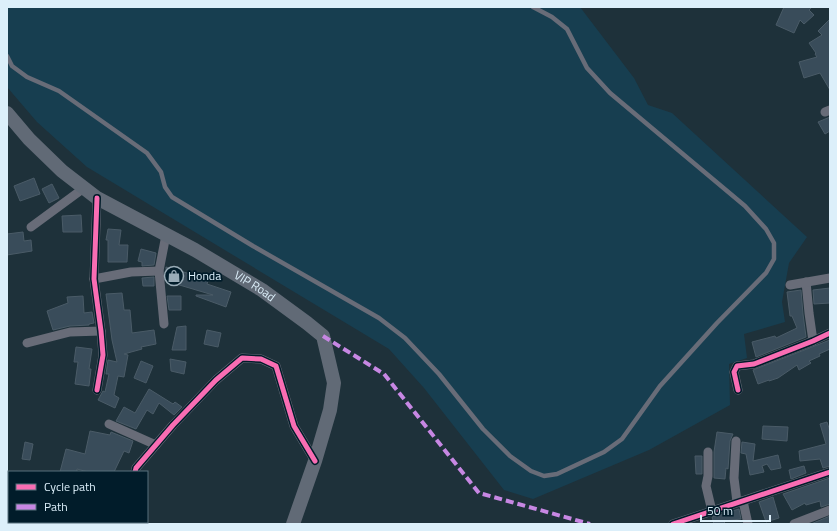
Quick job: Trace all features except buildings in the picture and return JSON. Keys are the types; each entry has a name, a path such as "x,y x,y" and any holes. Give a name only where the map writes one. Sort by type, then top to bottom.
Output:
{"highway":[{"name":"VIP Road","path":"7,114 29,139 62,171 97,198 195,250 262,290 307,322 323,336 334,383 330,410 315,461 293,524"}],"street":[{"path":"31,227 84,188"},
{"path":"97,198 94,279 103,355 97,390"},
{"path":"164,324 159,271 166,235"},
{"path":"94,279 131,272 159,271"},
{"path":"790,285 830,278"},
{"path":"806,282 813,341"},
{"path":"27,343 70,332 101,331"},
{"path":"738,390 734,372 737,366 754,364 830,333"},
{"path":"135,471 136,468 156,445 216,380 242,358 261,359 276,366 294,426 315,461"},
{"path":"110,424 156,445"},
{"path":"736,440 734,478 740,502 748,524"},
{"path":"708,452 708,476 706,486 712,511"},
{"path":"673,524 830,472"},
{"path":"794,524 830,510"}],"lane":[{"path":"7,56 12,66 26,77 60,91 147,153 161,172 165,187 172,197 253,246 379,318 405,338 439,374 483,429 510,456 531,471 544,476 557,474 604,452 622,438 660,386 717,323 766,273 774,258 774,243 766,229 745,206 610,93 587,68 567,29 552,17 532,7"}],"shaded area":[{"path":"7,7 580,7 634,78 648,105 672,113 807,237 789,263 782,302 785,322 744,334 747,358 729,364 730,405 649,450 533,499 504,490 424,388 389,349 87,167 37,122 7,87"}],"marked path":[{"path":"323,336 384,374 479,493 590,524"}],"cycle path":[{"path":"97,198 94,279 103,355 97,390"},
{"path":"738,390 734,372 737,366 754,364 830,333"},
{"path":"135,471 136,468 173,425 216,380 242,358 261,359 276,366 294,426 315,461"},
{"path":"673,524 830,472"}],"place":[{"name":"Honda","path":"174,276"}]}
